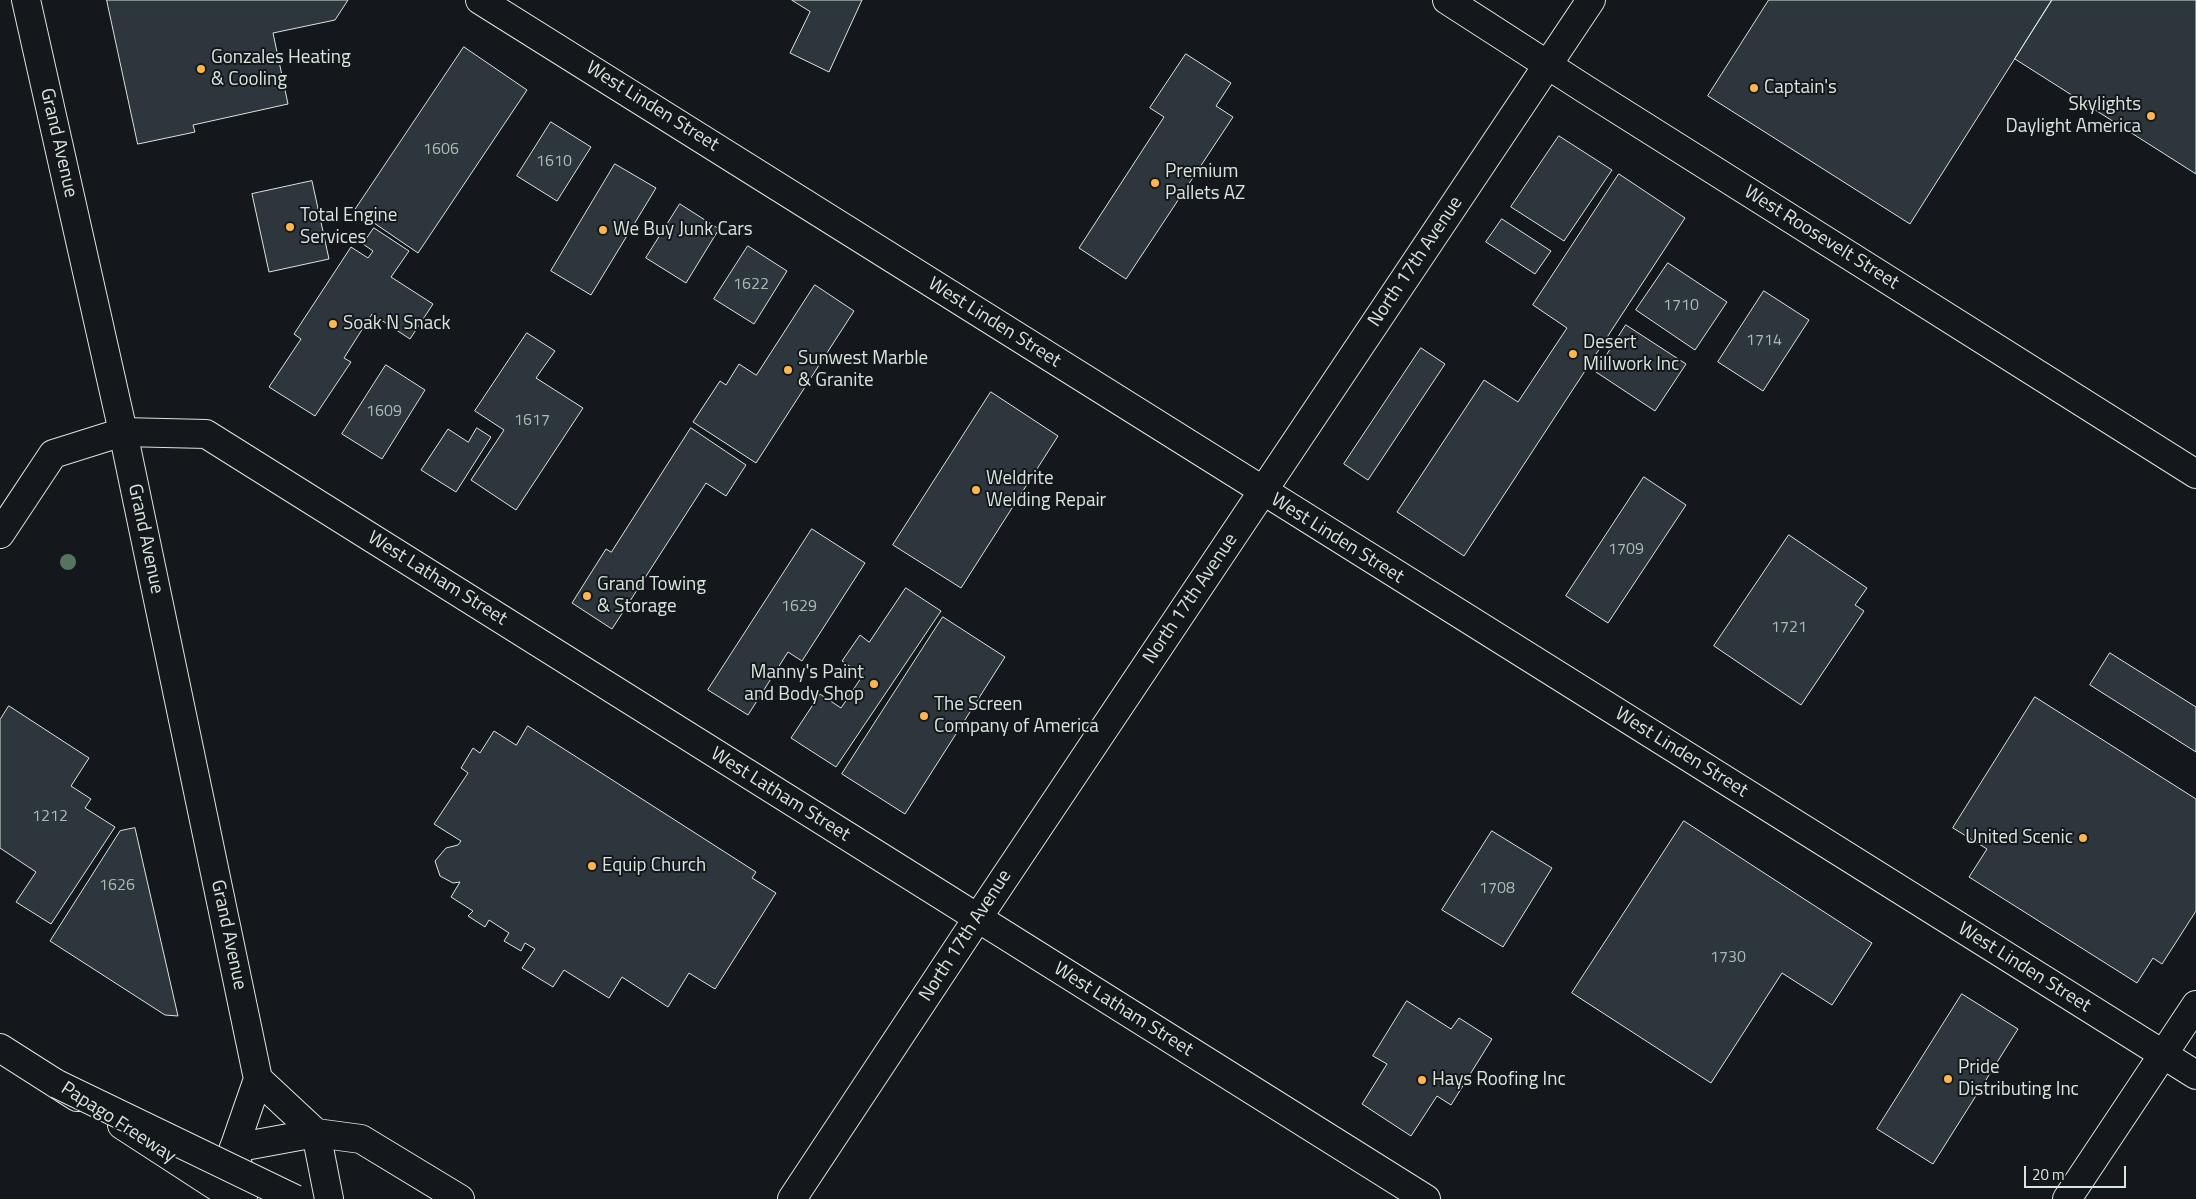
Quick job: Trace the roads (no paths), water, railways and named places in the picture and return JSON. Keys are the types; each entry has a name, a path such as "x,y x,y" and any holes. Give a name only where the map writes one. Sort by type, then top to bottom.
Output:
{"main road":[{"name":"Grand Avenue","path":"26,0 123,432 258,1079"},
{"name":"West Linden Street","path":"480,0 2196,1075"},
{"name":"West Roosevelt Street","path":"1447,0 2196,474"},
{"name":"North 17th Avenue","path":"792,1199 1591,0"},
{"name":"West Latham Street","path":"0,534 53,454 123,432 206,434 1426,1199"},
{"path":"2067,1199 2196,1005"},
{"name":"Papago Freeway","path":"0,1048 236,1199"},
{"path":"245,1199 234,1148 258,1079 316,1133 330,1199"},
{"path":"58,1084 296,1199"},
{"path":"234,1148 316,1133 361,1139 460,1199"}],"place":[{"name":"Gonzales Heating & Cooling","path":"201,69"},
{"name":"Captain's","path":"1754,88"},
{"name":"Skylights Daylight America","path":"2151,116"},
{"name":"Premium Pallets AZ","path":"1155,183"},
{"name":"Total Engine Services","path":"290,227"},
{"name":"We Buy Junk Cars","path":"603,230"},
{"name":"Soak N Snack","path":"333,324"},
{"name":"Desert Millwork Inc","path":"1573,354"},
{"name":"Sunwest Marble & Granite","path":"788,370"},
{"name":"Weldrite Welding Repair","path":"976,490"},
{"name":"Grand Towing & Storage","path":"587,596"},
{"name":"Manny's Paint and Body Shop","path":"874,684"},
{"name":"The Screen Company of America","path":"924,716"},
{"name":"United Scenic","path":"2083,838"},
{"name":"Equip Church","path":"592,866"},
{"name":"Pride Distributing Inc","path":"1948,1079"},
{"name":"Hays Roofing Inc","path":"1422,1080"}]}
